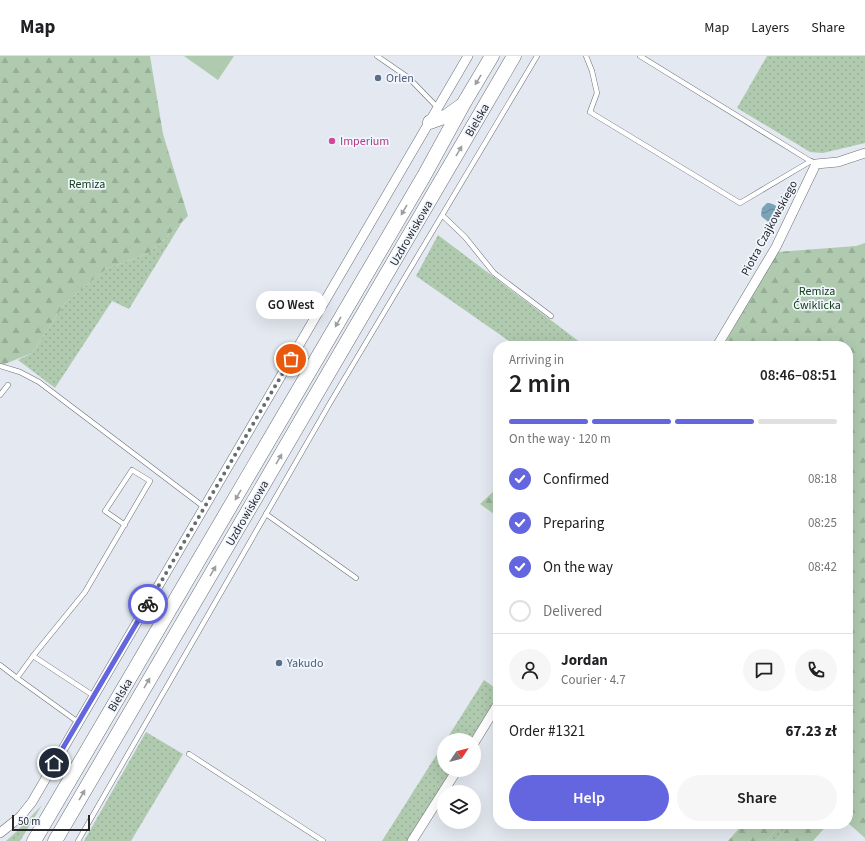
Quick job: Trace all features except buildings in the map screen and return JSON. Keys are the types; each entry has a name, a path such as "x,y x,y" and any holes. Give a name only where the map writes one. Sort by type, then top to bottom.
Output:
{"main road":[{"name":"Bielska","path":"424,176 492,56"},
{"name":"Bielska","path":"439,185 514,56"},
{"path":"430,122 447,116 464,103"},
{"name":"Uzdrowiskowa","path":"136,669 424,176"},
{"name":"Uzdrowiskowa","path":"55,841 439,185"},
{"name":"Bielska","path":"34,841 136,669"}],"street":[{"path":"0,833 20,817 32,802 468,56"},
{"path":"813,163 838,162 865,154"},
{"name":"Piotra Czajkowskiego","path":"720,341 776,247 813,163"},
{"path":"480,733 493,712"},
{"path":"412,841 453,777"}],"lane":[{"path":"377,56 409,78 438,108"},
{"path":"78,841 334,396 443,216 537,56"},
{"path":"586,56 592,71 597,93 590,112 740,203 813,163 640,56"},
{"path":"443,216 465,237 494,273 551,316"},
{"path":"0,366 20,372 39,382 204,507"},
{"path":"0,395 8,385"},
{"path":"17,678 84,592 125,524 150,482 132,470 105,511 125,524"},
{"path":"266,514 356,578"},
{"path":"33,656 94,696"},
{"path":"0,665 78,722"},
{"path":"189,754 323,841"}],"green space":[{"name":"Remiza","path":"0,56 150,56 163,134 188,216 149,253 106,269 65,303 32,353 0,366"},
{"path":"184,56 234,56 218,80"},
{"path":"767,56 865,56 865,143 823,153 810,152 737,108"},
{"path":"182,222 129,309 112,301 55,388 18,360 32,353 65,303 106,269 149,253"},
{"path":"438,235 578,341 509,341 416,276"},
{"name":"Remiza Ćwiklicka","path":"865,243 865,838 853,827 853,341 726,341 777,252 856,246"},
{"path":"493,492 493,513 480,504"},
{"path":"484,680 493,686 493,706 476,733 450,733"},
{"path":"146,732 183,754 131,841 84,841"},
{"path":"437,754 437,777 448,777 442,785 437,785 437,794 407,841 382,841"},
{"path":"42,805 20,841 6,841 16,832"},
{"path":"739,829 777,829 766,841 728,841"},
{"path":"777,829 787,829 776,841 766,841"},
{"path":"787,829 824,829 813,841 776,841"}],"water":[{"path":"767,203 771,203 776,206 780,212 774,222 770,223 761,215 762,208"}],"way so far":[{"path":"148,604 291,359"}],"place":[{"name":"Orlen","path":"378,78"},
{"name":"Imperium","path":"332,141"},
{"name":"GO West","path":"291,359"},
{"name":"Yakudo","path":"279,663"}],"route":[{"path":"54,763 148,604"}]}
